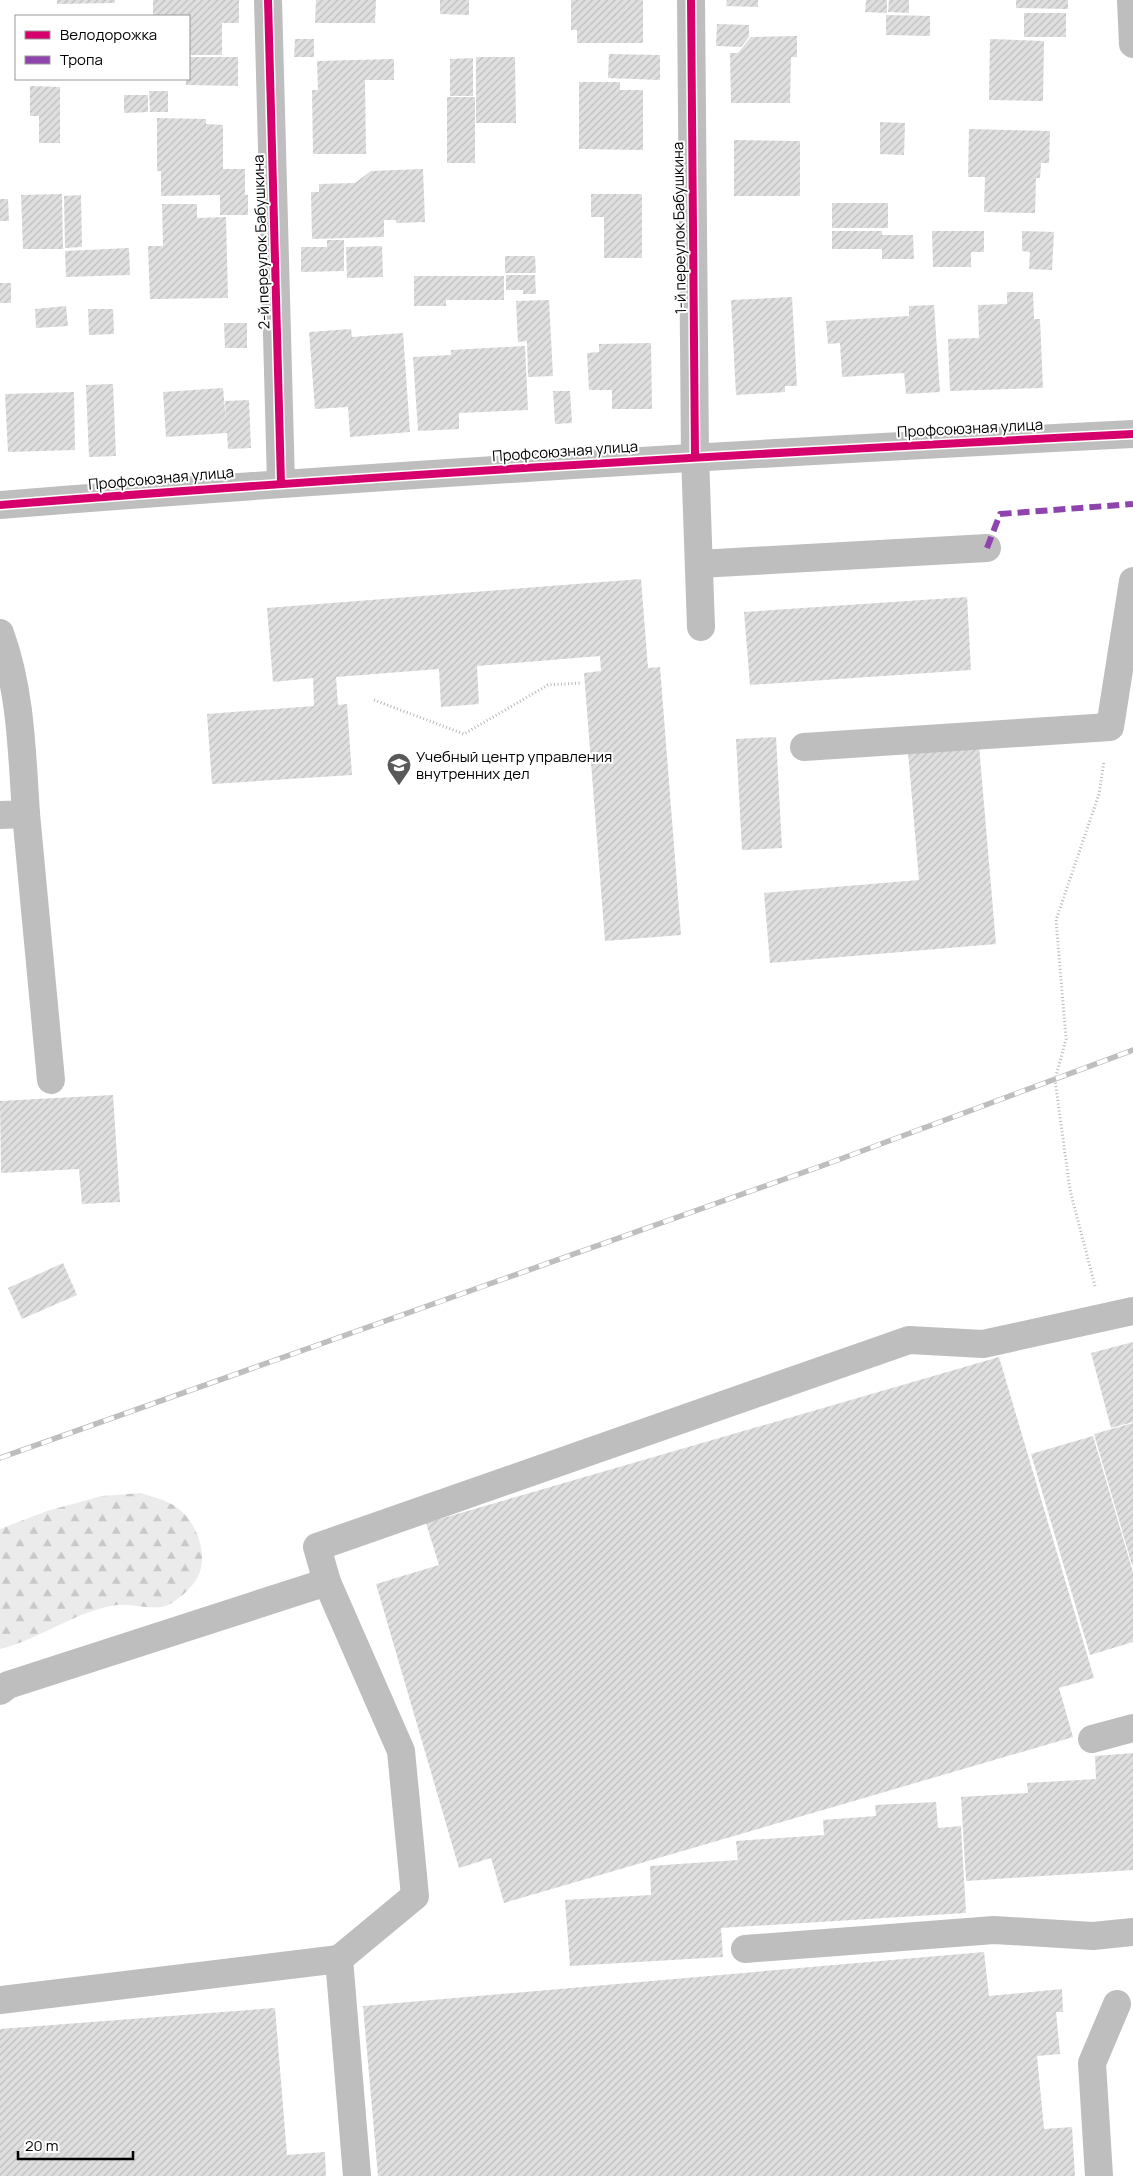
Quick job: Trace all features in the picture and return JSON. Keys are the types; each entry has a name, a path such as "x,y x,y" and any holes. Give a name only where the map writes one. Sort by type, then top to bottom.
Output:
{"street":[{"name":"2-й переулок Бабушкина","path":"268,0 281,483"},
{"name":"1-й переулок Бабушкина","path":"691,0 695,456 701,627"},
{"path":"1131,0 1133,44"},
{"name":"Профсоюзная улица","path":"0,505 281,483 695,456 1133,434"},
{"path":"699,564 987,548"},
{"path":"804,747 1110,727 1133,581"},
{"path":"0,633 10,661 21,744 13,815 51,1080"},
{"path":"0,2000 340,1959 415,1896 401,1751 328,1582 317,1547 909,1340 984,1344 1133,1311"},
{"path":"0,1691 8,1685 328,1582"},
{"path":"1092,1739 1133,1728"},
{"path":"745,1949 994,1930 1093,1936 1133,1932"},
{"path":"340,1959 357,2176"},
{"path":"1099,2176 1092,2063 1118,2004"}],"path":[{"path":"374,700 464,734 548,685 581,683"},
{"path":"1093,1280 1070,1190 1055,1080 1066,1039 1056,920 1099,794 1110,727"}],"green space":[{"path":"141,1493 176,1507 190,1520 195,1529 201,1549 201,1569 195,1582 189,1589 182,1596 164,1606 117,1605 102,1608 72,1619 30,1639 0,1649 0,1529 47,1511 102,1496"}],"building":[{"path":"57,0 115,0 115,3 57,4"},
{"path":"153,0 239,0 239,23 222,23 222,55 190,55 190,15 153,15"},
{"path":"316,0 376,0 375,23 315,23"},
{"path":"440,0 469,0 469,15 440,14"},
{"path":"571,0 643,0 643,43 577,43 577,30 571,30"},
{"path":"727,0 758,0 758,7 726,6"},
{"path":"866,0 887,0 887,13 865,12"},
{"path":"889,0 909,0 909,13 888,12"},
{"path":"1016,0 1068,0 1068,9 1016,8"},
{"path":"1024,13 1066,13 1066,37 1024,37"},
{"path":"886,15 930,16 930,36 886,35"},
{"path":"717,24 749,25 749,37 741,47 716,46"},
{"path":"797,36 797,57 791,57 790,103 731,103 730,53 738,53 751,37"},
{"path":"295,39 314,39 314,57 294,57"},
{"path":"990,39 1044,41 1043,101 989,100"},
{"path":"609,54 660,55 660,80 608,78"},
{"path":"190,57 238,57 238,86 186,85 186,80 190,80"},
{"path":"476,57 515,57 516,123 476,123"},
{"path":"473,58 473,96 450,96 450,59"},
{"path":"394,59 394,80 365,80 366,154 313,154 312,90 318,90 317,61"},
{"path":"579,82 620,82 620,90 643,90 643,150 579,149"},
{"path":"30,86 60,87 60,143 39,143 39,116 30,116"},
{"path":"149,91 168,91 168,112 150,112"},
{"path":"124,95 148,95 148,112 124,113"},
{"path":"447,97 475,97 475,163 447,163"},
{"path":"157,118 206,119 206,124 223,125 223,169 245,169 245,195 248,195 248,215 220,215 220,195 161,196 161,171 157,171"},
{"path":"880,122 905,123 904,155 880,154"},
{"path":"969,129 1050,131 1049,163 1041,163 1040,178 1036,178 1035,213 984,212 985,177 968,177"},
{"path":"734,140 800,141 800,196 734,196"},
{"path":"423,169 425,222 396,223 396,220 384,220 384,237 312,239 311,192 319,192 319,184 355,183 371,171"},
{"path":"62,194 63,249 23,249 21,195"},
{"path":"591,194 642,194 642,258 604,258 604,217 591,217"},
{"path":"81,195 82,247 65,248 64,196"},
{"path":"0,199 8,199 9,221 0,221"},
{"path":"832,203 888,203 888,228 832,228"},
{"path":"162,204 197,204 197,218 226,217 228,298 150,299 148,246 163,246"},
{"path":"832,231 882,231 882,235 913,235 914,259 882,259 882,249 832,249"},
{"path":"932,231 984,231 984,252 971,252 971,267 933,267"},
{"path":"1022,231 1054,232 1052,270 1029,269 1030,252 1022,251"},
{"path":"327,240 344,240 344,271 301,272 301,247 327,247"},
{"path":"382,246 383,277 347,278 346,247"},
{"path":"129,248 130,275 66,277 65,251"},
{"path":"505,256 535,256 536,273 505,273"},
{"path":"506,275 535,275 536,294 523,294 523,290 506,290"},
{"path":"414,276 504,276 504,300 446,300 446,306 414,306"},
{"path":"0,283 11,283 11,303 0,303"},
{"path":"1007,292 1033,292 1034,319 1040,319 1043,388 950,391 948,339 979,338 978,305 1007,304"},
{"path":"792,297 797,386 785,386 785,392 736,395 731,300"},
{"path":"549,300 553,376 528,377 527,341 518,342 516,301"},
{"path":"934,305 940,392 906,394 904,373 842,377 840,343 828,344 826,321 909,316 909,306"},
{"path":"66,306 68,326 36,328 35,309"},
{"path":"88,309 113,309 114,334 89,335"},
{"path":"224,323 247,323 247,348 225,348"},
{"path":"351,329 352,337 403,333 410,432 350,437 348,407 315,409 309,332"},
{"path":"651,343 652,409 612,409 612,390 589,390 587,353 599,352 599,344"},
{"path":"525,346 528,410 459,413 459,429 418,431 413,357 451,355 451,350"},
{"path":"113,384 116,456 89,457 86,385"},
{"path":"223,388 226,422 225,401 249,400 251,448 228,449 227,433 166,437 163,392"},
{"path":"553,391 570,391 572,423 555,424"},
{"path":"74,392 75,450 8,452 5,394"},
{"path":"641,579 648,668 660,667 681,935 605,941 584,673 601,671 600,656 477,666 479,704 441,707 439,669 336,677 338,705 347,704 352,775 212,784 207,714 314,706 313,678 273,682 267,608"},
{"path":"967,597 971,670 750,685 744,612"},
{"path":"776,737 782,848 742,850 736,739"},
{"path":"979,746 996,944 770,963 764,893 919,880 908,752"},
{"path":"113,1095 120,1202 82,1204 79,1169 1,1173 0,1101"},
{"path":"63,1263 77,1295 22,1319 8,1288"},
{"path":"1133,1342 1133,1422 1111,1428 1091,1353"},
{"path":"999,1357 1094,1678 1059,1688 1073,1737 504,1903 491,1858 459,1868 376,1584 439,1565 426,1523"},
{"path":"1133,1423 1133,1565 1132,1565 1094,1434"},
{"path":"1093,1436 1133,1572 1133,1642 1090,1655 1031,1454"},
{"path":"1133,1753 1133,1870 966,1881 961,1797 1028,1793 1027,1783 1096,1779 1095,1756"},
{"path":"936,1802 938,1828 961,1826 966,1913 721,1928 723,1957 570,1966 565,1900 651,1895 650,1866 738,1860 736,1841 824,1835 823,1820 876,1816 875,1805"},
{"path":"984,1952 989,1996 1062,1989 1063,2012 1056,2012 1060,2054 1037,2056 1044,2129 1072,2127 1075,2176 378,2176 363,2006"},
{"path":"275,2008 287,2155 325,2152 326,2176 0,2176 0,2029"}],"railway":[{"path":"0,1458 827,1164 1133,1050"}],"marked path":[{"path":"987,548 1000,514 1133,504"}],"cycle path":[{"path":"268,0 281,483"},
{"path":"691,0 695,456"},
{"path":"0,505 566,465 1133,434"}],"place":[{"name":"Учебный центр управления внутренних дел","path":"399,786"}]}
